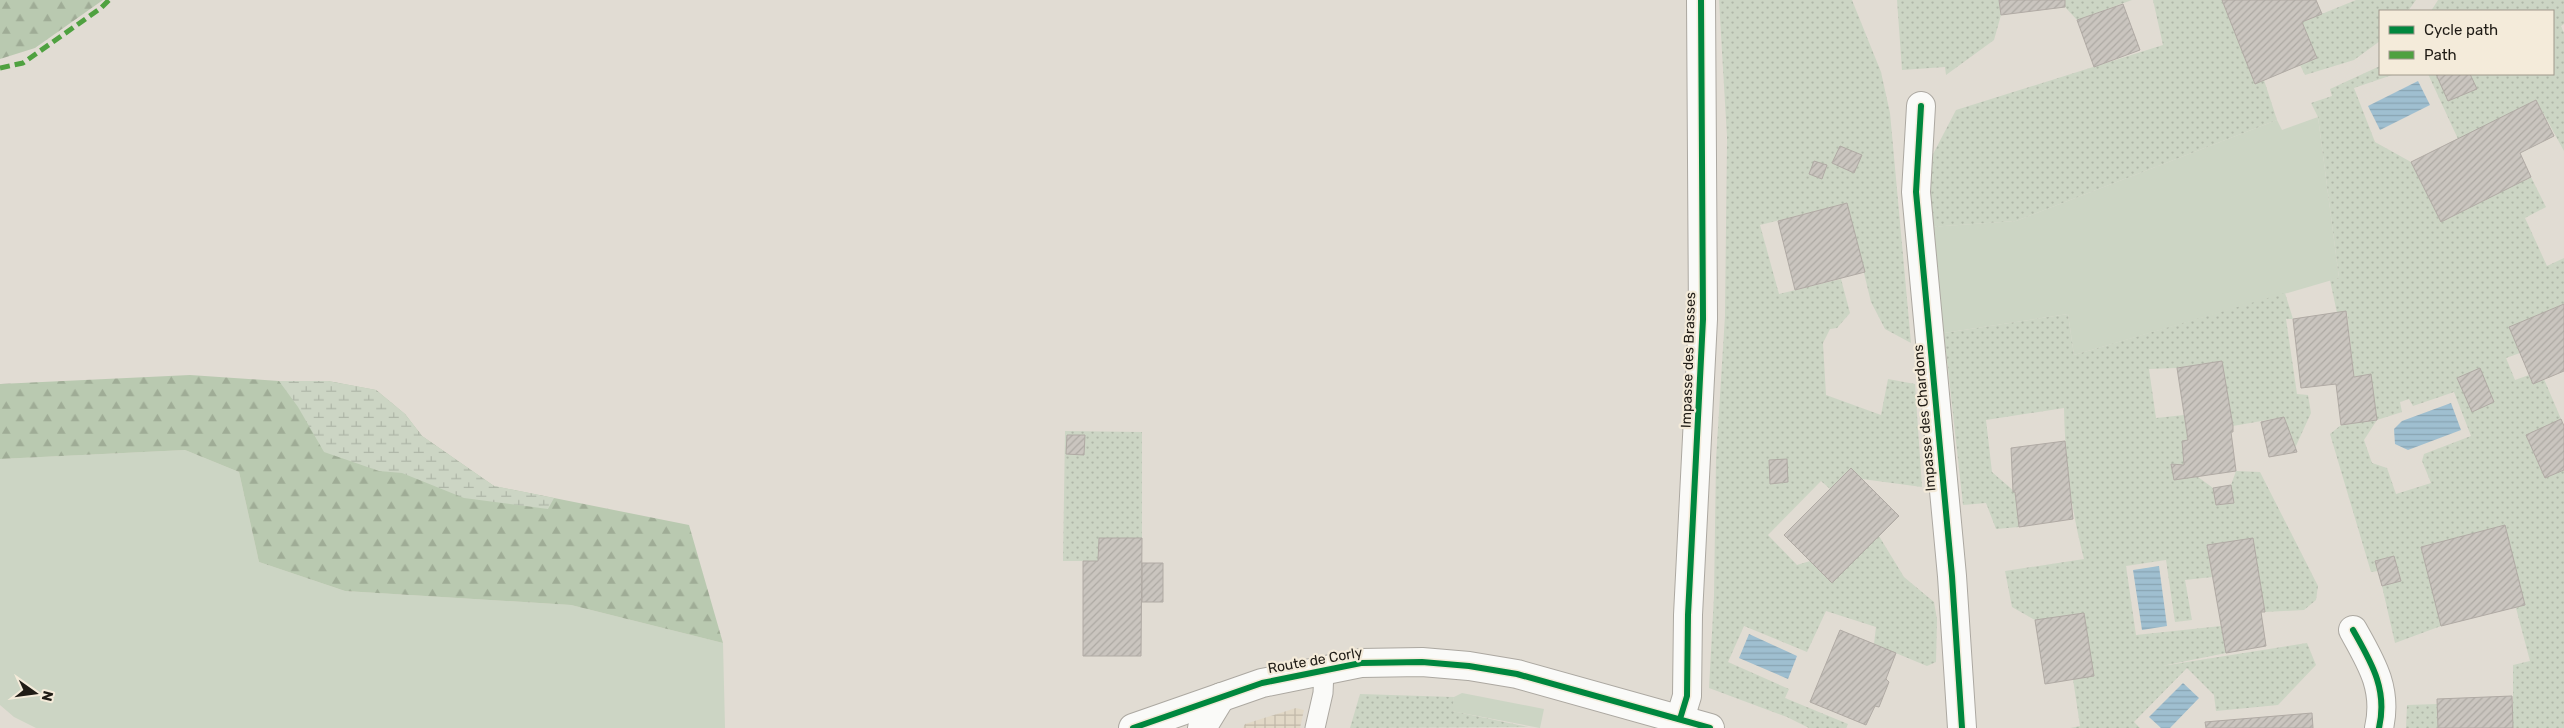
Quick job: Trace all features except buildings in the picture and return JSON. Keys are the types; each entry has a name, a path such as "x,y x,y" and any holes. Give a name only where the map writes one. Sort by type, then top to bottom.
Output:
{"street":[{"name":"Impasse des Brasses","path":"1680,719 1687,696 1688,615 1703,319 1701,0"},
{"name":"Impasse des Chardons","path":"1921,106 1916,192 1952,576 1962,728"},
{"path":"2353,630 2376,670 2381,703 2379,728"},
{"name":"Route de Corly","path":"1133,728 1262,682 1361,663 1422,662 1469,666 1517,674 1710,728"},
{"path":"1202,728 1221,697"}],"lane":[{"path":"1315,728 1323,693 1324,671"}],"shaded area":[{"path":"1296,708 1304,710 1300,728 1243,728 1245,724"}],"green space":[{"path":"0,0 103,0 35,48 0,59"},
{"path":"1719,0 1852,0 1881,72 1890,113 1911,343 1885,329 1871,302 1847,203 1760,225 1779,294 1841,279 1850,313 1837,328 1830,329 1823,343 1826,395 1881,415 1888,379 1915,384 1922,487 1862,479 1851,468 1830,489 1821,481 1768,535 1797,565 1810,561 1832,583 1879,536 1904,577 1934,602 1937,619 1936,662 1927,666 1874,644 1876,627 1826,611 1807,652 1744,626 1728,662 1789,689 1785,698 1848,724 1846,728 1809,728 1787,717 1709,688 1714,596 1716,459 1725,316 1727,137"},
{"path":"1897,0 1999,0 2001,15 1994,40 1946,75 1945,67 1902,70"},
{"path":"2065,0 2132,0 2077,20 2065,7"},
{"path":"2153,0 2222,0 2255,83 2264,80 2277,120 2016,221 1930,227 1931,158 1956,110 2163,45"},
{"path":"2356,0 2416,0 2409,10 2379,10 2379,42 2354,60 2305,75 2300,65 2317,58 2302,22"},
{"path":"2438,0 2564,0 2564,24 2561,26 2564,33 2564,151 2536,100 2458,139 2428,75 2554,75 2554,10 2432,10"},
{"path":"2379,66 2379,75 2392,75 2354,88 2375,142 2411,162 2441,222 2531,177 2546,207 2525,218 2547,266 2564,258 2564,304 2509,327 2520,353 2506,358 2515,380 2529,375 2533,384 2544,379 2561,419 2526,435 2545,478 2564,470 2564,728 2513,728 2513,665 2530,661 2516,608 2525,605 2505,525 2421,547 2441,626 2395,643 2382,586 2401,580 2394,556 2375,561 2378,571 2371,572 2330,434 2341,425 2377,420 2371,375 2354,377 2347,312 2337,313 2330,280 2339,278 2318,117 2311,103 2332,96 2330,89","holes":["2454,392 2471,436 2424,454 2422,461 2431,483 2396,494 2387,468 2372,463 2364,440 2377,420 2402,412 2400,402 2409,399 2413,406"]},
{"path":"2318,117 2339,278 2074,355 2068,314 1944,333 1930,227 2016,221 2277,120 2282,130"},
{"path":"2285,293 2293,319 2286,319 2297,394 2308,395 2311,413 2295,448 2284,417 2233,426 2222,361 2177,368 2149,369 2156,418 2184,415 2188,440 2182,442 2184,465 2171,464 2174,479 2198,477 2213,488 2216,505 2233,503 2231,485 2236,471 2260,472 2318,586 2316,600 2304,610 2265,612 2253,538 2207,545 2212,577 2185,580 2192,620 2175,622 2166,560 2126,566 2136,635 2221,626 2226,653 2162,666 2307,643 2316,665 2278,705 2216,711 2214,695 2187,668 2134,722 2140,728 2070,728 2080,726 2073,679 2094,676 2084,613 2035,620 2012,607 2005,571 2084,559 2070,485 2064,408 1986,420 1992,472 2015,492 2019,527 1996,529 1986,503 1963,505 1944,333 2068,314 2074,355"},
{"path":"190,375 279,381 328,381 376,390 405,414 422,436 494,486 689,525 723,643 571,605 345,591 259,562 239,472 185,450 0,459 0,384"},
{"path":"279,381 328,381 376,390 405,414 422,436 494,486 554,498 548,509 464,498 402,473 379,471 324,452 298,407"},
{"path":"1065,431 1142,432 1142,538 1099,538 1098,561 1063,561"},
{"path":"185,450 239,472 259,562 345,591 571,605 723,643 725,728 36,728 14,717 0,705 0,459"},
{"path":"1462,693 1544,709 1540,728 1451,711 1454,697"},
{"path":"1360,694 1454,697 1452,711 1528,727 1350,728"},
{"path":"2437,704 2438,728 2406,728 2407,705"}],"water":[{"path":"2418,81 2430,105 2380,130 2368,106"},
{"path":"2451,403 2461,430 2408,450 2395,444 2394,429 2402,421"},
{"path":"2159,566 2167,626 2142,630 2133,570"},
{"path":"1749,634 1797,656 1788,679 1739,658"},
{"path":"2183,683 2199,698 2170,728 2161,728 2149,717"}],"marked path":[{"path":"0,68 23,63 101,8 109,0"}],"cycle path":[{"path":"1680,719 1687,696 1688,615 1703,319 1701,0"},
{"path":"1921,106 1916,192 1952,576 1962,728"},
{"path":"2353,630 2376,676 2381,701 2379,728"},
{"path":"1133,728 1262,683 1361,663 1422,662 1469,666 1517,674 1710,728"}]}
